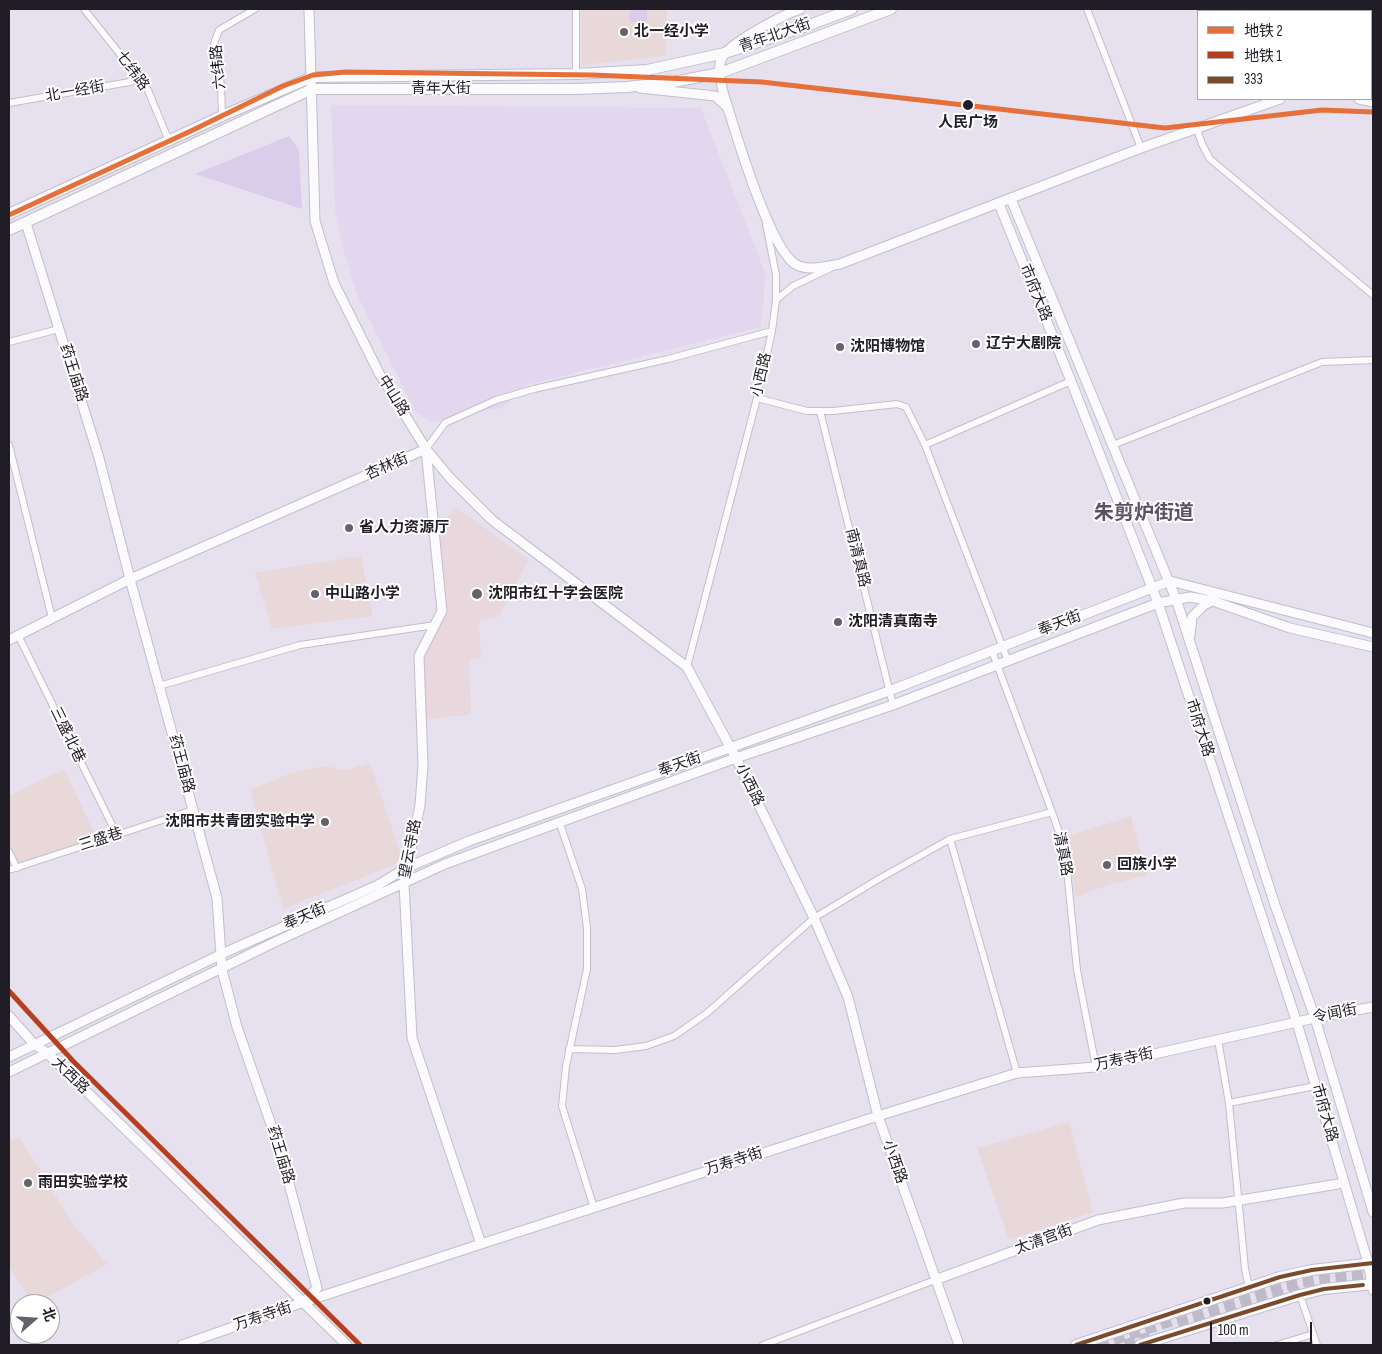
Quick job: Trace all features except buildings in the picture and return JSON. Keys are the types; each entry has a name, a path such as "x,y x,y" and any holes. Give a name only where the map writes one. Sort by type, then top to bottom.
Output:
{"main road":[{"name":"中山路","path":"309,9 315,221 334,283 378,373 426,449 450,478 492,520 688,667"},
{"path":"800,9 758,30 725,53 721,60 720,73 722,92 764,213 784,253 796,265 810,268 840,264 1141,148 1277,100"},
{"name":"青年北大街","path":"725,53 852,9"},
{"name":"青年大街","path":"9,230 312,89 576,89 627,87 673,82 720,73 891,9"},
{"name":"青年大街","path":"9,214 222,116 312,77 576,74 647,70 725,53"},
{"path":"627,87 715,96 728,108"},
{"name":"市府大路","path":"1011,199 1170,581 1275,905 1316,1018 1373,1212"},
{"name":"市府大路","path":"999,204 1158,603 1297,1023 1370,1263 1373,1286"},
{"name":"药王庙路","path":"26,223 99,458 217,898 222,970 237,1027 280,1150 317,1288 304,1302"},
{"name":"杏林街","path":"9,640 130,579 426,449"},
{"name":"望云寺路","path":"426,449 442,611 419,656 423,765 420,805 404,884 412,1038 481,1244"},
{"path":"1170,581 1373,633"},
{"name":"奉天街","path":"9,1057 221,956 378,885 406,868 469,841 889,691 1170,581"},
{"name":"奉天街","path":"9,1072 222,970 278,941 445,864 736,758 893,705 1158,603 1190,597 1212,601 1290,628 1373,647"},
{"path":"1189,640 1192,617 1204,605 1212,601"},
{"name":"小西路","path":"688,667 736,758 814,918 848,997 878,1116 959,1345"},
{"name":"令闻街","path":"1297,1023 1373,1007"},
{"name":"大西路","path":"9,1016 34,1044 47,1053 347,1345"},
{"name":"万寿寺街","path":"182,1345 304,1302 481,1244 1017,1073 1096,1066 1297,1023"},
{"name":"太清宫街","path":"935,1280 1098,1220 1184,1203 1223,1203 1338,1184"},
{"path":"1076,1345 1249,1287 1312,1270 1370,1263"},
{"path":"1140,1345 1300,1295 1324,1289 1373,1286"}],"street":[{"name":"七纬路","path":"84,9 147,88 169,141"},
{"name":"六纬路","path":"222,116 221,85 214,44 219,30 255,9"},
{"path":"576,9 576,74"},
{"path":"1088,9 1141,148"},
{"name":"北一经街","path":"9,103 141,80"},
{"path":"1198,129 1202,144 1210,159 1373,295"},
{"name":"小西路","path":"688,667 758,398 772,331 776,300 776,275 764,213"},
{"path":"776,300 792,286 840,264"},
{"path":"9,342 59,329"},
{"name":"杏林街","path":"426,449 445,423 496,400 534,389 668,359 772,331"},
{"path":"1113,445 1322,362 1373,360"},
{"path":"925,444 1071,381"},
{"path":"758,398 807,410 820,411 897,404 906,407 925,444 1008,660"},
{"name":"南清真路","path":"820,411 893,705"},
{"path":"9,445 52,618"},
{"path":"160,686 300,645 435,626"},
{"name":"三盛北巷","path":"18,635 117,835"},
{"name":"清真路","path":"992,650 1052,812 1064,850 1077,970 1096,1066"},
{"name":"三盛巷","path":"9,870 193,810"},
{"path":"569,1049 614,1050 646,1046 674,1036 707,1013 814,918 950,839 1052,812"},
{"path":"560,821 582,889 587,928 588,969 569,1049 562,1106 594,1208"},
{"path":"950,839 1017,1073"},
{"path":"9,852 16,868"},
{"path":"1218,1040 1228,1103 1245,1270 1249,1287"},
{"path":"1228,1103 1310,1087"},
{"name":"太清宫街","path":"763,1345 935,1280"},
{"path":"1300,1295 1317,1345"},
{"path":"1277,1345 1313,1334"}],"shaded area":[{"name":"北一经小学","path":"581,9 667,9 666,56 582,65"},
{"path":"630,9 647,9 647,22 630,22"},
{"path":"1373,9 1373,83 1372,10 1308,10"},
{"path":"331,105 701,108 766,275 761,327 526,385 504,407 434,422 416,413 357,294 344,252 335,212"},
{"path":"289,136 299,150 302,209 195,174"},
{"name":"沈阳市红十字会医院","path":"457,508 529,560 499,616 479,621 481,658 469,660 471,714 426,720 422,657 444,617 439,524"},
{"name":"中山路小学","path":"361,556 373,616 272,629 255,573"},
{"name":"沈阳市共青团实验中学","path":"370,763 401,855 394,865 283,909 250,790 291,773 325,766 346,770"},
{"path":"64,769 97,839 17,866 9,848 9,796"},
{"name":"回族小学","path":"1131,816 1147,875 1075,896 1066,837"},
{"path":"1069,1122 1093,1212 1009,1240 977,1148"},
{"name":"雨田实验学校","path":"19,1137 74,1225 107,1264 54,1294 26,1294 9,1266 9,1141"}],"tunnel":[{"path":"1098,1345 1271,1288 1321,1279 1373,1275"},
{"path":"1179,1328 1281,1295 1300,1292"},
{"path":"1125,1345 1150,1337"}],"metro line":[{"name":"2","path":"9,215 283,86 313,75 346,72 593,75 762,82 1165,128 1322,110 1373,112"},
{"name":"1","path":"9,991 73,1061 360,1345"}],"transit line":[{"name":"333","path":"1076,1345 1280,1277 1312,1270 1373,1263"},
{"name":"333","path":"1140,1345 1300,1295 1324,1289 1363,1285"}],"place":[{"name":"北一经小学","path":"624,32"},
{"name":"人民广场","path":"968,105"},
{"name":"辽宁大剧院","path":"976,344"},
{"name":"沈阳博物馆","path":"840,347"},
{"name":"省人力资源厅","path":"349,528"},
{"name":"中山路小学","path":"315,594"},
{"name":"沈阳市红十字会医院","path":"477,594"},
{"name":"沈阳清真南寺","path":"838,622"},
{"name":"沈阳市共青团实验中学","path":"325,822"},
{"name":"回族小学","path":"1107,865"},
{"name":"雨田实验学校","path":"28,1183"}],"district":[{"name":"朱剪炉街道","path":"1144,514"}]}
